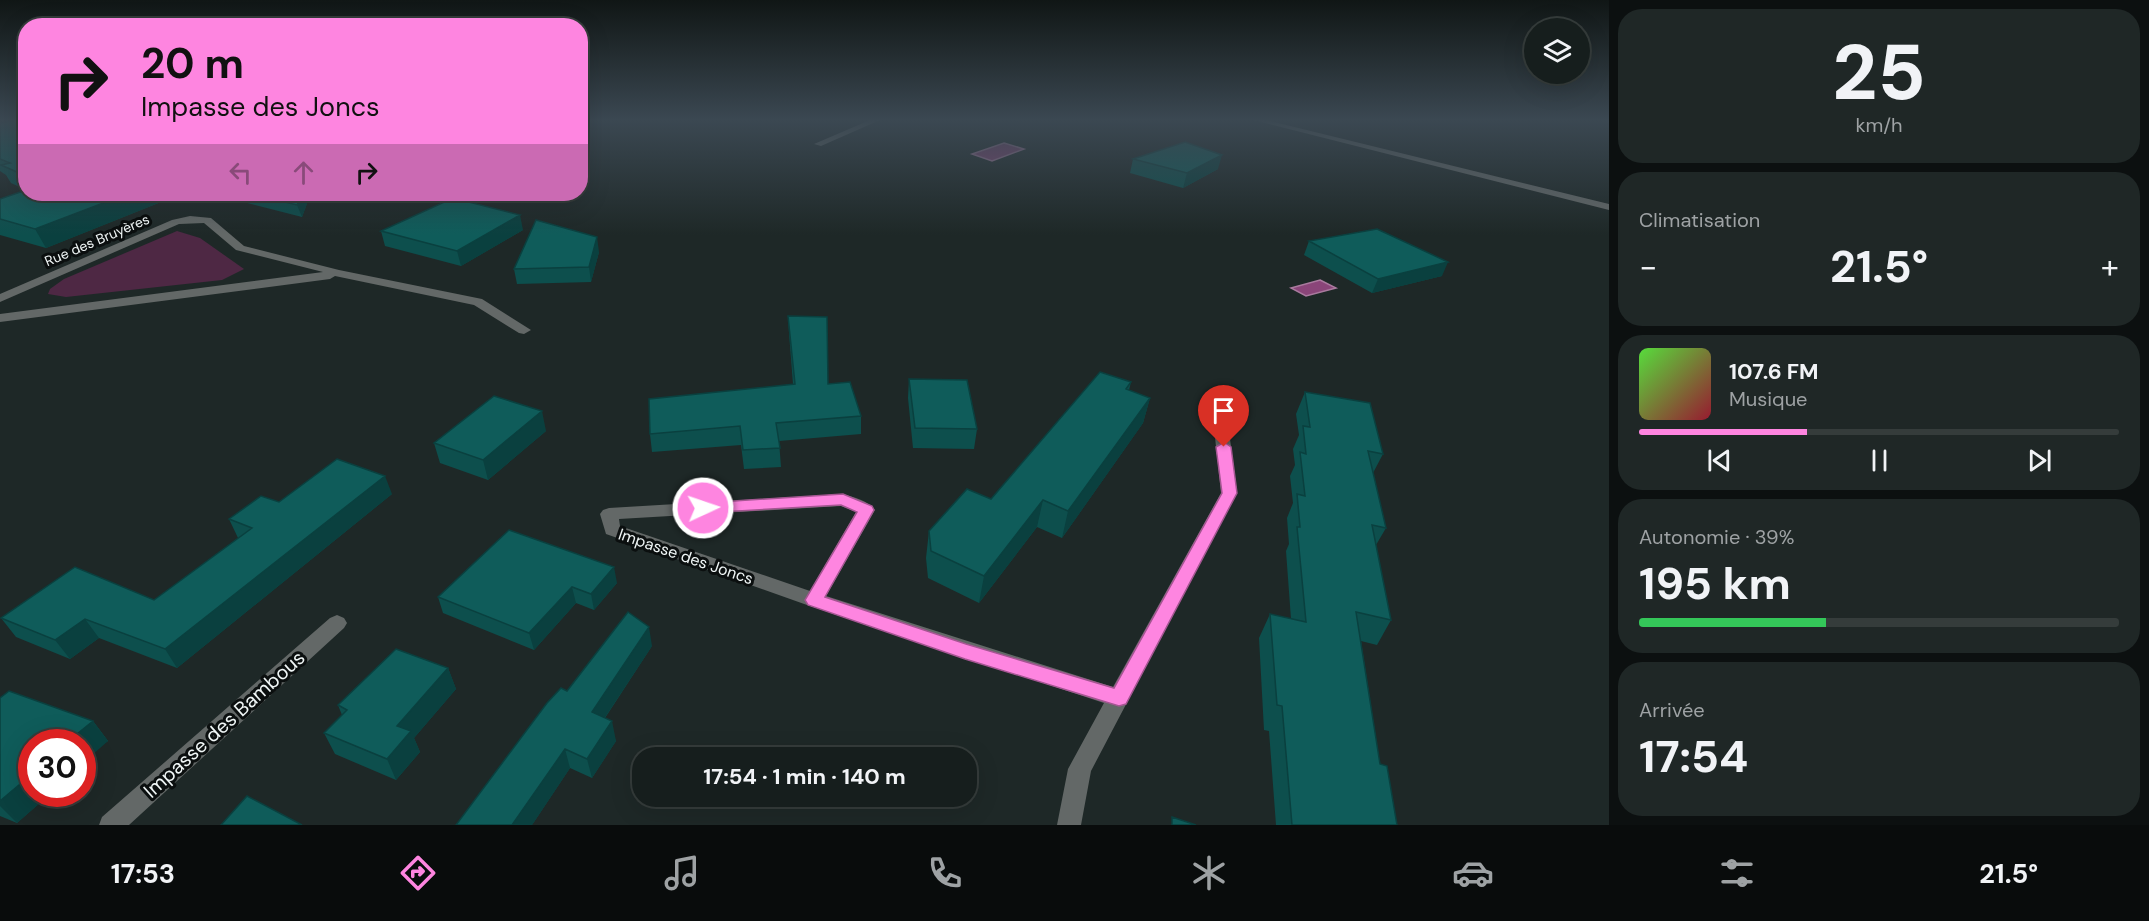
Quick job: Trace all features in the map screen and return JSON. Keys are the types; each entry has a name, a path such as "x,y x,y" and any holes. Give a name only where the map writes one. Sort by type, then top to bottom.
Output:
{"street":[{"path":"1413,158 1609,207"},
{"name":"Rue des Bruyères","path":"0,298 190,219 207,220 240,248 339,273 478,302 524,330"},
{"name":"Rue des Bruyères","path":"0,318 339,273"},
{"path":"1070,825 1080,769 1229,493 1218,400"},
{"name":"Impasse des Joncs","path":"814,600 866,510 843,500 609,514 612,530 814,600 965,652 1119,698"},
{"name":"Impasse des Bambous","path":"111,825 337,623"}],"shaded area":[{"path":"177,231 200,238 244,269 222,280 66,297 48,294 50,289 64,279"},
{"path":"1320,280 1336,288 1306,296 1291,288"}],"building":[{"path":"18,158 18,172 1,165 10,163 0,159"},
{"path":"1135,158 1215,158 1187,173"},
{"path":"18,193 18,201 109,201 35,229 0,219 0,199"},
{"path":"280,201 299,201 297,205"},
{"path":"446,201 465,201 520,215 457,251 381,231"},
{"path":"536,220 597,237 589,267 514,269"},
{"path":"1377,229 1448,262 1378,279 1309,241"},
{"path":"788,316 827,317 828,384 850,382 861,416 776,423 780,448 743,450 740,426 650,434 649,399 795,384"},
{"path":"1100,372 1131,382 1126,389 1150,398 1068,511 1043,500 984,576 931,551 929,531 967,489 991,499"},
{"path":"909,379 967,380 977,429 915,428"},
{"path":"1305,392 1370,403 1383,454 1368,451 1386,528 1372,525 1391,620 1356,612 1380,764 1387,766 1397,825 1292,825 1282,706 1277,705 1270,614 1306,622 1297,527 1300,527 1297,494 1305,496 1300,452 1306,454 1303,426 1310,427"},
{"path":"494,396 542,411 483,460 434,443"},
{"path":"337,459 385,476 165,649 85,619 55,640 1,618 75,567 154,600 252,528 229,519 261,496 279,502"},
{"path":"509,530 614,567 591,594 572,587 529,633 438,597"},
{"path":"628,612 649,627 592,712 612,721 587,759 565,749 512,825 456,825 547,703 561,688 567,691"},
{"path":"396,649 448,668 397,726 411,731 387,759 324,733 347,710 338,705"},
{"path":"9,691 93,721 83,729 18,729 18,786 0,801 0,698"},
{"path":"247,796 302,825 221,825"},
{"path":"1172,817 1196,825 1172,825"}],"route":[{"path":"703,508 843,500 866,510 814,600 965,652 1119,698 1229,493 1224,447"}]}
